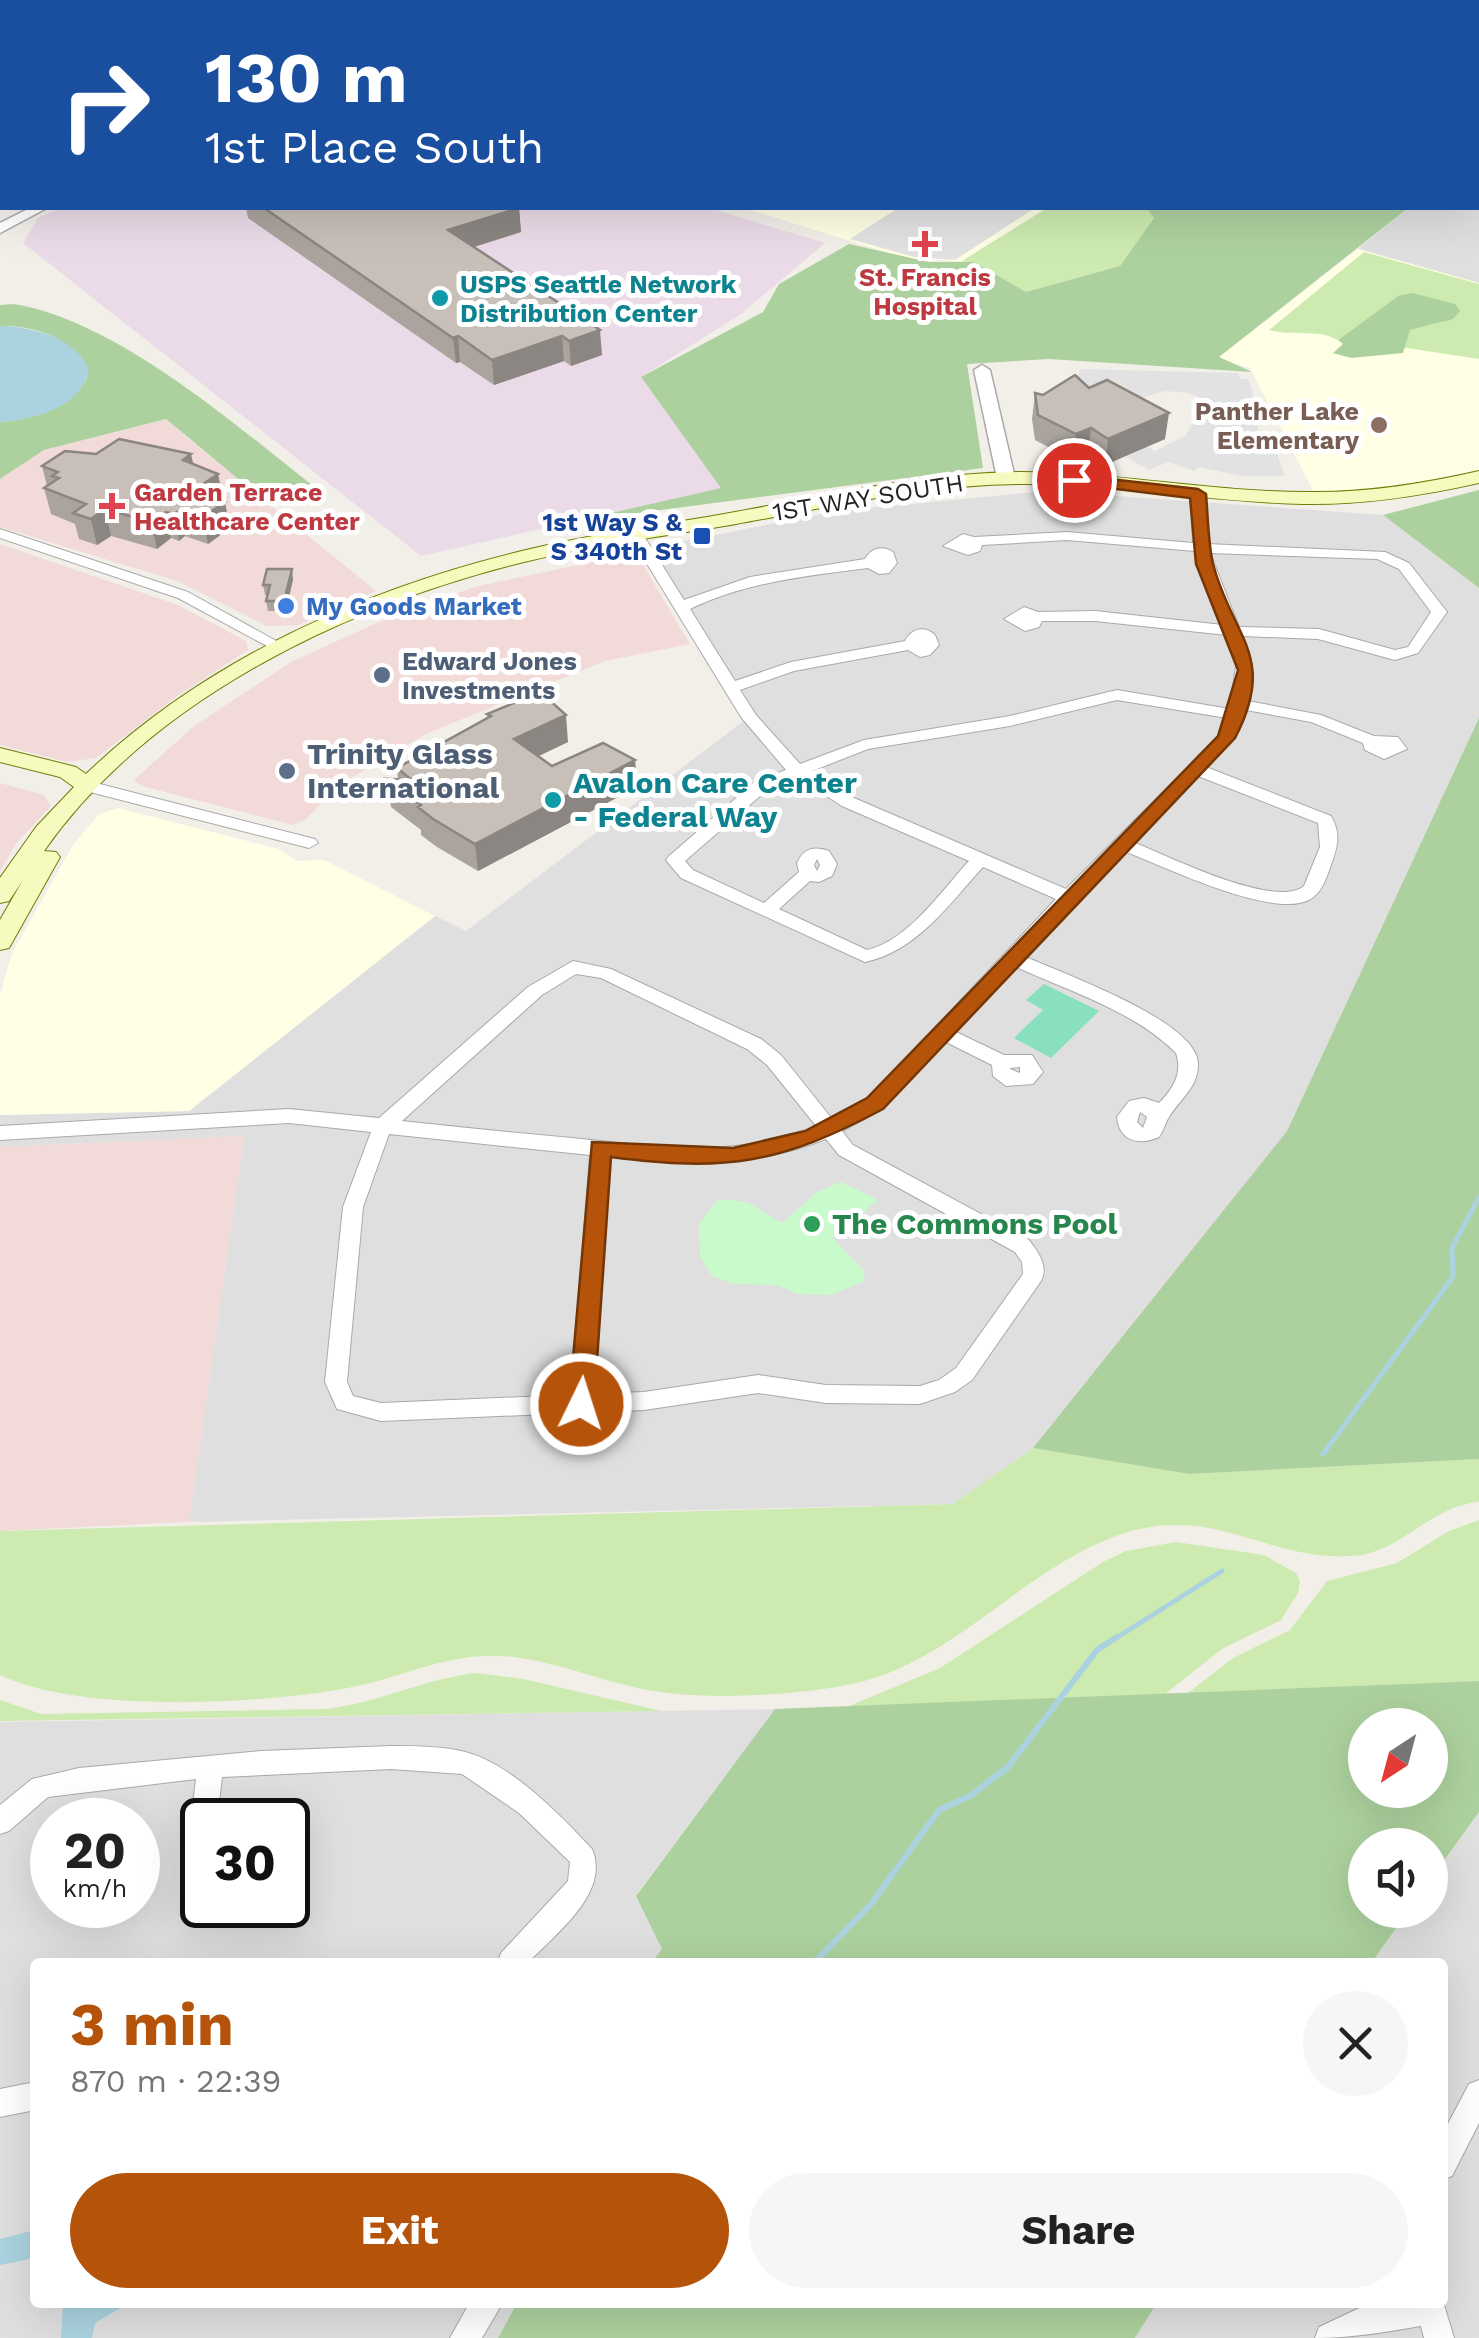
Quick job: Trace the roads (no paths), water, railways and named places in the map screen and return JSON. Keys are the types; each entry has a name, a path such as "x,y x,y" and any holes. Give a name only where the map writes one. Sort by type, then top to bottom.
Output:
{"main road":[{"name":"1ST WAY SOUTH","path":"0,895 40,836 96,788 268,662 278,649 359,612 455,576 540,553 824,502 1013,478 1198,494 1355,498 1416,492 1479,477"},
{"path":"0,755 68,772 96,788"},
{"path":"0,770 57,785 96,788"},
{"name":"1ST WAY SOUTH","path":"0,942 30,882 96,788"}],"street":[{"path":"0,229 36,210"},
{"path":"989,370 1013,478"},
{"path":"0,1133 289,1116 670,1156 733,1156 785,1147 826,1131 875,1104 945,1034 1068,898 1226,738 1238,710 1247,670 1202,548 1198,494"},
{"path":"0,532 183,595 278,649"},
{"path":"637,536 769,744 797,770 848,802 1068,898"},
{"path":"974,542 1067,536 1202,548 1380,555 1404,566 1438,607 1436,622 1413,650 1402,654 1377,652 1319,634 1235,632 1095,616 1036,616"},
{"path":"682,606 709,593 757,580 870,562"},
{"path":"731,688 791,667 910,645"},
{"path":"979,860 897,945 876,956 837,946 686,874 675,860 746,795 797,770 879,741 1010,721 1106,696 1140,696 1315,718 1372,741"},
{"path":"1123,844 1253,892 1292,899 1306,895 1317,882 1332,842 1325,820 1198,770"},
{"path":"96,788 309,843"},
{"path":"766,911 809,872"},
{"path":"1013,958 1150,1024 1186,1051 1190,1066 1185,1081 1158,1114"},
{"path":"573,967 614,976 764,1050 826,1131 863,1161 980,1219 1027,1252 1035,1268 1023,1294 964,1374 936,1391 872,1396 758,1384 663,1399 381,1412 345,1403 336,1382 352,1207 382,1127 535,991 573,967"},
{"path":"945,1034 1002,1062"},
{"path":"581,1404 600,1148"},
{"path":"0,1822 44,1786 103,1776 380,1758 466,1763 557,1828 583,1858 581,1886 515,1958"},
{"path":"207,1798 210,1769"},
{"path":"1448,2154 1479,2094"},
{"path":"0,2103 30,2097"},
{"path":"465,2338 484,2308"},
{"path":"1330,2338 1368,2318 1433,2317"}],"water":[{"path":"0,326 39,331 74,350 89,370 76,394 41,415 0,422"},
{"path":"30,2231 30,2259 0,2265 0,2239"},
{"path":"63,2308 120,2308 95,2323 92,2338 61,2338"}],"waterway":[{"path":"1323,1454 1453,1277 1452,1248 1479,1197"},
{"path":"1113,1640 1222,1571"},
{"path":"819,1958 871,1904 939,1810 970,1796 1008,1767 1097,1650 1117,1637"}],"place":[{"name":"St. Francis Hospital","path":"925,244"},
{"name":"USPS Seattle Network Distribution Center","path":"440,298"},
{"name":"Panther Lake Elementary","path":"1379,425"},
{"name":"Garden Terrace Healthcare Center","path":"112,506"},
{"name":"1st Way S & S 340th St","path":"702,536"},
{"name":"My Goods Market","path":"286,606"},
{"name":"Edward Jones Investments","path":"382,675"},
{"name":"Trinity Glass International","path":"287,771"},
{"name":"Avalon Care Center - Federal Way","path":"553,800"},
{"name":"The Commons Pool","path":"812,1224"}]}
